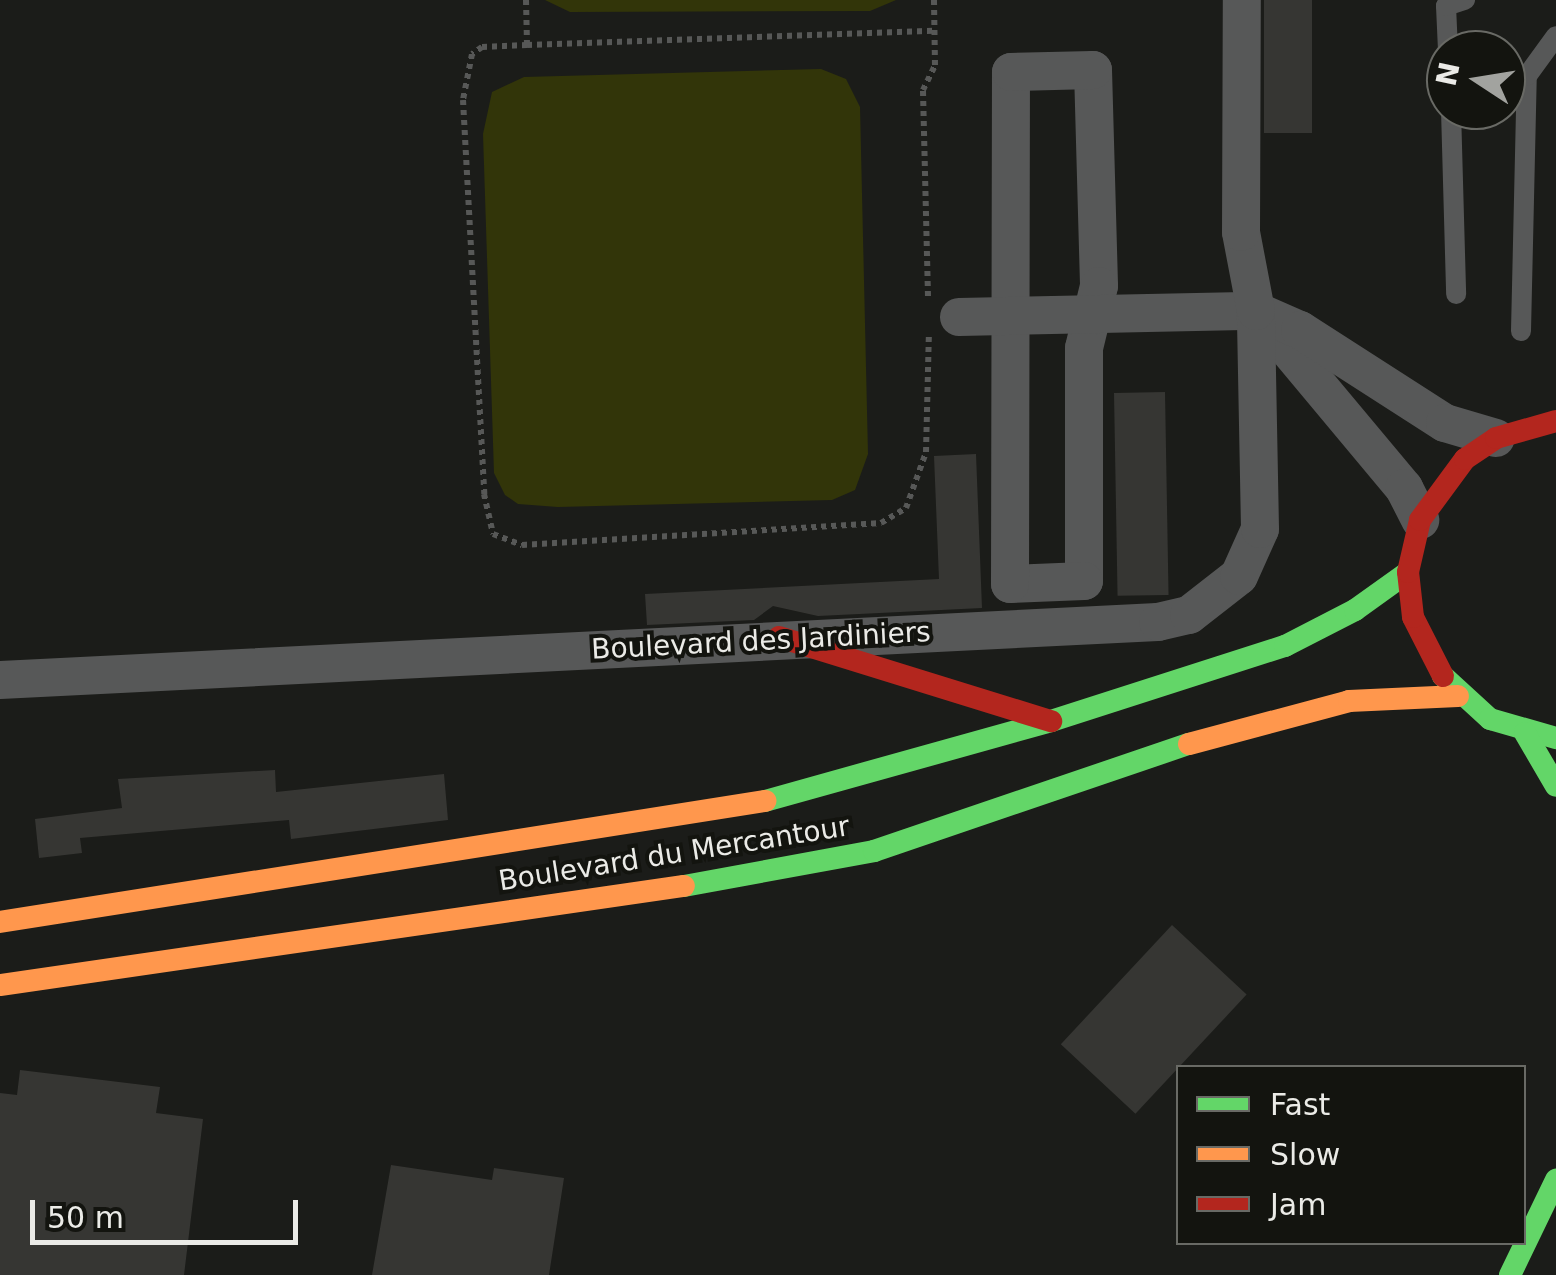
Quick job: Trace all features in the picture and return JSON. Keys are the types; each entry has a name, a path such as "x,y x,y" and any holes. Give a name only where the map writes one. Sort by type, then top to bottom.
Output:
{"main road":[{"path":"1556,422 1496,438 1464,458 1420,520 1408,572 1412,618 1430,660 1458,696 1525,733 1556,738"},
{"name":"Boulevard du Mercantour","path":"0,922 758,803 1051,721 1285,646 1355,610 1408,572"},
{"path":"779,637 1051,721"},
{"name":"Boulevard du Mercantour","path":"0,984 764,874 874,852 1258,722 1350,701 1458,696"},
{"path":"1525,733 1556,786"},
{"path":"1526,1242 1556,1180"},
{"path":"1510,1275 1525,1245"}],"street":[{"name":"Boulevard des Jardiniers","path":"0,680 779,637 1158,622 1215,599 1254,553 1260,529 1256,312 1241,232 1242,0"},
{"path":"1093,70 1096,314 1084,348 1084,581 1010,584 1011,72 1093,70"},
{"path":"1256,312 1404,488 1420,520"},
{"path":"959,317 1256,312 1300,330 1445,423 1496,438"}],"lane":[{"path":"1450,30 1452,2"},
{"path":"1521,331 1527,76 1556,36"},
{"path":"1451,130 1456,294"}],"path":[{"path":"526,0 527,45"},
{"path":"934,0 935,65 923,90 926,452 906,508 882,524 522,545 506,542 487,526 463,100 472,54 482,47 934,31"}],"green space":[{"path":"545,0 896,0 870,11 570,12"},
{"path":"821,69 846,79 860,107 868,454 855,490 832,500 558,507 518,504 505,495 494,473 483,134 492,92 524,77"}],"building":[{"path":"1264,0 1312,0 1312,133 1264,133"},
{"path":"1165,392 1169,595 1118,596 1114,393"},
{"path":"976,454 982,608 818,616 773,606 754,620 647,625 645,594 939,579 934,456"},
{"path":"275,770 276,792 444,774 448,820 291,839 289,820 80,838 82,853 39,858 35,819 122,808 118,779"},
{"path":"1172,925 1247,995 1181,1065 1176,1065 1176,1070 1135,1114 1061,1044"},
{"path":"20,1070 160,1087 156,1113 203,1119 184,1275 0,1275 0,1093 17,1095"},
{"path":"391,1165 492,1180 494,1168 564,1178 549,1275 372,1275"}],"traffic: fast":[{"path":"765,801 1051,721 1285,646 1355,610 1408,572"},
{"path":"1443,676 1490,719 1556,738"},
{"path":"1525,733 1556,786"},
{"path":"684,886 874,851 1189,744"},
{"path":"1526,1242 1556,1180"},
{"path":"1510,1275 1525,1245"}],"traffic: slow":[{"path":"1189,744 1349,701 1458,696"},
{"path":"0,922 765,801"},
{"path":"0,985 684,886"}],"traffic: jam":[{"path":"1443,676 1413,617 1408,572 1420,520 1465,459 1496,438 1556,421"},
{"path":"779,637 1051,721"}]}
